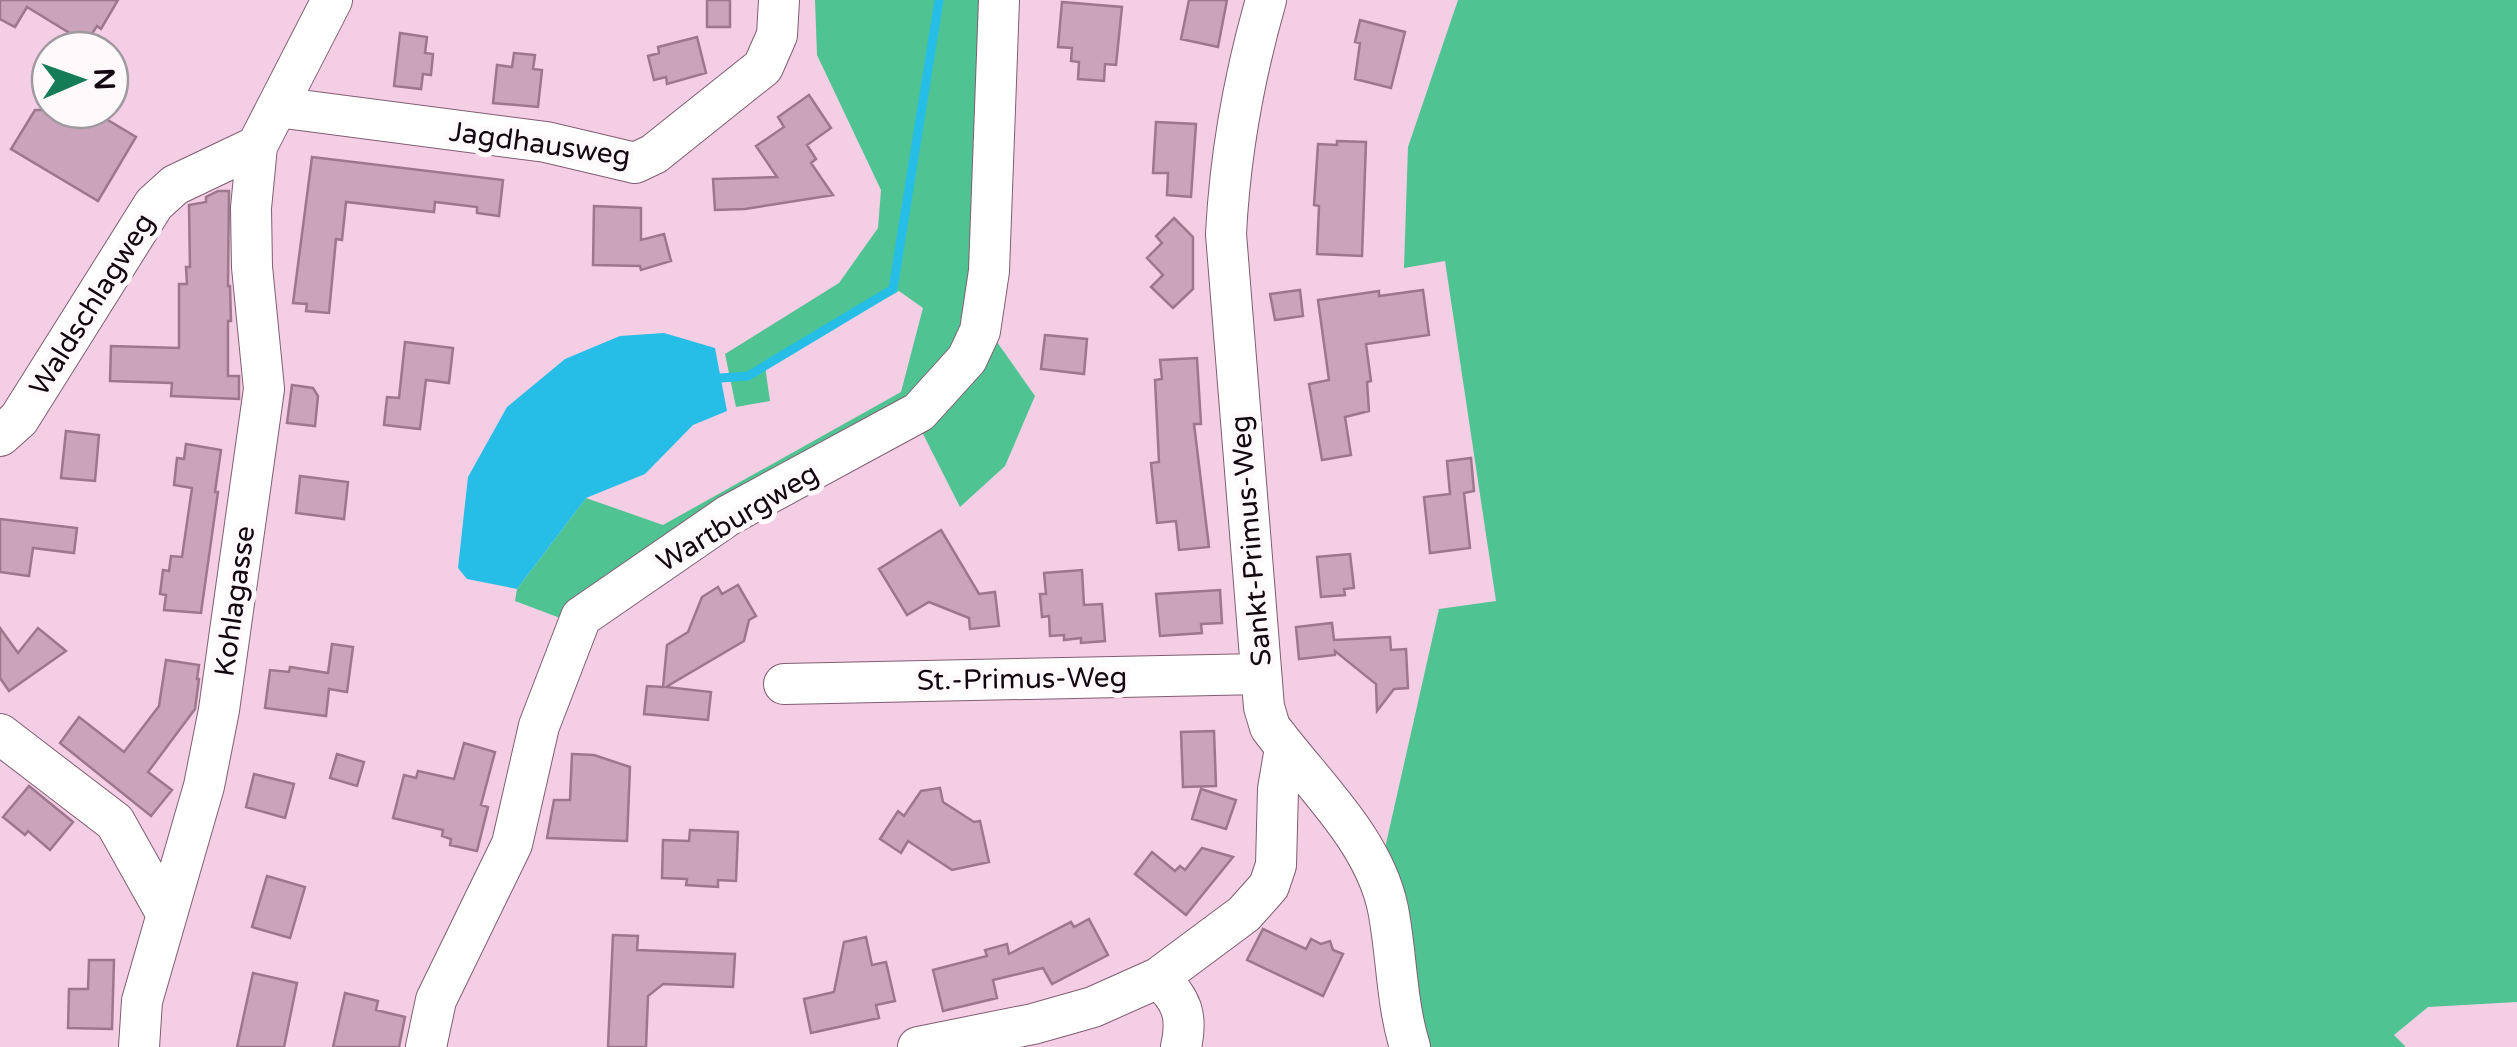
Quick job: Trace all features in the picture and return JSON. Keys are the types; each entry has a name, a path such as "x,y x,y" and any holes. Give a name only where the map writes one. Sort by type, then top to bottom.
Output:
{"street":[{"path":"257,146 332,0"},
{"name":"Jagdhausweg","path":"278,107 546,142 635,162 654,154 763,66 778,35 779,0"},
{"name":"Wartburgweg","path":"426,1047 436,1000 512,844 539,726 581,617 729,515 919,412 967,359 980,330 989,272 999,0"},
{"name":"Sankt-Primus-Weg","path":"1266,0 1239,105 1228,181 1226,234 1260,674 1270,728 1365,849 1388,906 1401,1018 1410,1047"},
{"name":"Waldschlagweg","path":"0,436 19,418 154,204 175,185 257,146"},
{"name":"Kohlagasse","path":"139,1047 142,1001 204,786 215,729 264,389 252,267 251,208 257,146"},
{"name":"St.-Primus-Weg","path":"784,684 1260,674"},
{"path":"0,734 115,822 166,913"},
{"path":"918,1047 1093,1008 1158,978 1244,914 1269,886 1276,865 1278,790 1286,748"},
{"path":"1158,978 1174,992 1184,1010 1186,1026 1181,1047"}],"green space":[{"path":"815,0 992,0 973,308 1035,396 1005,466 960,507 921,430 711,543 592,630 515,601 517,589 586,498 663,525 901,392 923,308 899,291 765,366 770,401 736,407 725,354 839,283 878,228 881,190 817,55"},
{"path":"1458,0 2517,0 2517,1002 2428,1007 2394,1035 2406,1047 1429,1047 1383,857 1439,609 1496,601 1445,261 1404,268 1408,147"}],"water":[{"path":"664,333 715,348 727,411 693,425 645,474 586,498 517,589 467,579 458,568 468,477 507,407 565,359 620,336"}],"building":[{"path":"0,0 118,0 101,29 97,26 94,30 65,30 27,7 15,27 0,19"},
{"path":"707,0 730,0 730,27 707,27"},
{"path":"1189,0 1227,0 1218,47 1181,39"},
{"path":"1062,2 1122,7 1116,65 1105,64 1104,81 1078,79 1079,62 1071,61 1072,48 1058,47"},
{"path":"1360,20 1405,32 1391,88 1355,79 1360,43 1355,42"},
{"path":"400,33 427,37 425,53 433,54 431,75 423,74 421,89 394,86"},
{"path":"697,37 706,73 667,84 666,77 654,80 648,56 659,53 658,47"},
{"path":"514,53 535,55 533,69 542,70 538,107 493,103 497,65 512,67"},
{"path":"809,95 831,128 807,145 816,159 811,163 833,195 715,210 713,179 777,177 756,146 784,127 778,117"},
{"path":"30,118 30,130 124,130 136,137 98,201 11,149"},
{"path":"1156,122 1196,124 1191,197 1167,195 1168,173 1153,173"},
{"path":"1337,141 1366,142 1362,256 1317,254 1319,206 1314,205 1318,144 1337,145"},
{"path":"312,157 503,180 499,216 477,213 477,207 435,202 434,212 346,202 342,240 336,239 329,313 306,311 307,304 293,303"},
{"path":"229,191 228,376 239,376 239,399 171,396 172,383 110,381 111,346 179,348 179,284 187,284 186,267 190,267 189,205 206,202 206,197"},
{"path":"594,206 641,208 641,240 664,234 671,261 641,270 640,266 593,265"},
{"path":"1174,218 1193,237 1193,289 1173,308 1151,287 1163,275 1147,258 1162,243 1156,236"},
{"path":"1300,290 1303,316 1275,320 1270,294"},
{"path":"1423,290 1429,335 1366,344 1371,381 1367,382 1369,411 1345,417 1351,455 1322,460 1309,384 1329,380 1318,300 1379,291 1379,296"},
{"path":"1045,335 1087,339 1084,374 1041,369"},
{"path":"405,342 453,348 449,383 426,380 420,429 384,425 387,397 399,398"},
{"path":"1197,358 1201,424 1194,424 1209,547 1179,550 1176,521 1157,523 1151,463 1159,462 1155,380 1162,379 1160,360"},
{"path":"292,385 313,388 318,396 315,426 287,423"},
{"path":"66,431 99,435 95,481 61,478"},
{"path":"186,444 221,450 201,613 164,610 166,595 160,594 163,570 169,571 171,556 182,557 192,488 174,485 177,458 184,459"},
{"path":"1471,458 1474,491 1464,493 1470,548 1430,553 1424,497 1450,494 1447,461"},
{"path":"300,476 348,482 344,519 296,513"},
{"path":"0,519 77,528 74,553 33,548 29,576 0,572"},
{"path":"941,530 979,594 995,592 999,626 970,629 969,618 929,602 907,615 879,569"},
{"path":"1350,554 1354,588 1344,589 1345,595 1321,597 1317,557"},
{"path":"1082,570 1084,605 1102,604 1105,641 1081,643 1081,638 1064,640 1064,635 1050,636 1049,616 1042,617 1040,594 1046,594 1044,573"},
{"path":"738,585 756,616 749,620 744,641 666,687 711,692 708,720 644,714 647,686 663,687 667,645 688,632 702,597 718,587 722,594"},
{"path":"1220,590 1222,623 1201,624 1202,633 1160,636 1156,594"},
{"path":"1332,623 1334,640 1390,637 1391,650 1406,649 1408,688 1394,689 1377,711 1376,684 1335,651 1335,655 1299,659 1296,627"},
{"path":"0,628 18,653 38,628 66,651 9,691 0,678"},
{"path":"332,644 353,647 347,692 329,689 326,716 265,708 270,670 289,672 290,667 328,673"},
{"path":"166,660 199,665 199,679 195,709 148,772 172,790 151,816 60,743 79,717 124,752 159,706"},
{"path":"1214,731 1216,786 1183,787 1181,732"},
{"path":"464,743 495,752 481,805 488,807 477,851 450,845 451,839 442,836 443,830 393,818 404,775 416,778 418,771 454,779"},
{"path":"337,754 364,762 357,786 330,778"},
{"path":"572,754 594,755 630,767 627,841 547,838 554,800 570,800"},
{"path":"254,774 294,784 285,818 246,807"},
{"path":"29,786 73,822 50,850 3,817"},
{"path":"940,788 943,802 974,822 980,821 989,862 952,870 908,841 901,853 880,839 898,811 904,816 921,791"},
{"path":"1201,789 1236,800 1226,829 1192,819"},
{"path":"690,830 738,832 736,881 718,880 718,887 686,885 687,879 662,878 663,840 689,841"},
{"path":"1202,848 1233,857 1186,915 1135,874 1152,852 1175,871 1180,866 1185,870"},
{"path":"267,876 305,887 290,938 252,927"},
{"path":"1089,919 1108,955 1052,984 1043,968 993,980 997,998 943,1011 933,970 987,956 985,950 1007,944 1009,954 1071,922 1074,927"},
{"path":"1263,929 1306,949 1311,939 1321,944 1330,941 1333,950 1343,954 1323,996 1247,960"},
{"path":"613,935 638,936 637,950 735,954 733,987 663,984 648,996 646,1047 608,1047"},
{"path":"866,937 872,965 886,962 895,1001 876,1005 879,1018 811,1033 804,999 834,992 844,942"},
{"path":"89,960 114,960 112,1029 68,1028 69,989 88,989"},
{"path":"253,973 297,983 284,1047 237,1047"},
{"path":"345,993 378,1001 376,1010 405,1017 399,1047 333,1047"}],"waterway":[{"path":"721,378 748,376 893,289 939,0"}]}
